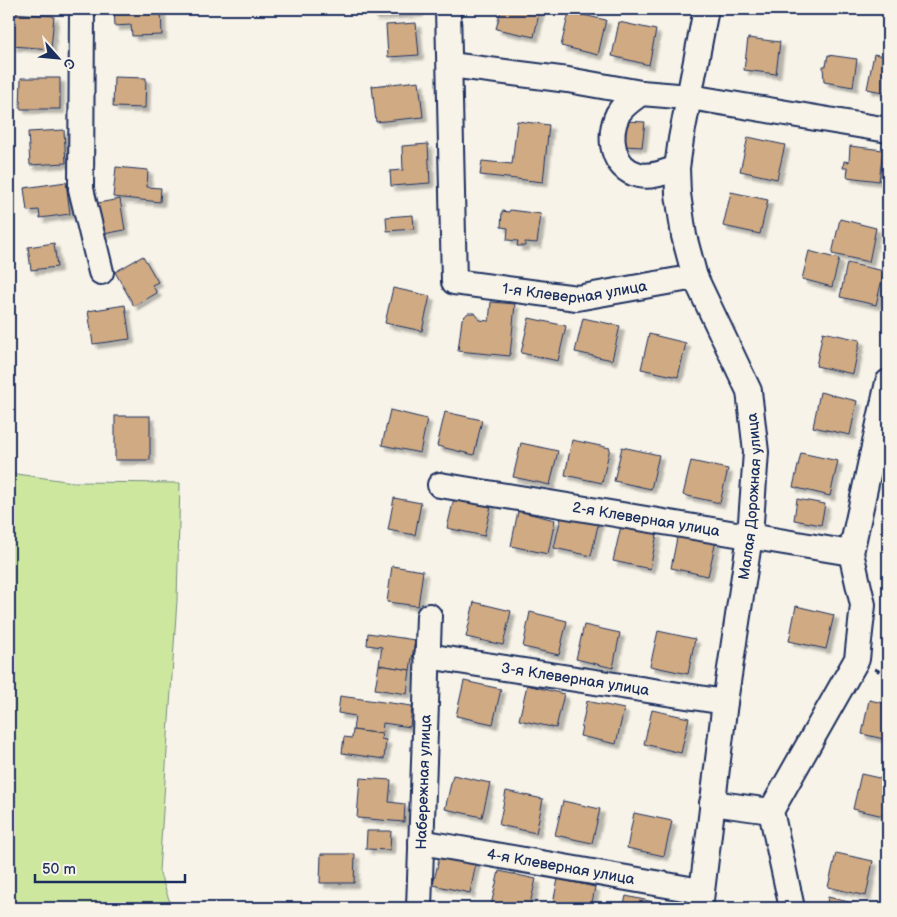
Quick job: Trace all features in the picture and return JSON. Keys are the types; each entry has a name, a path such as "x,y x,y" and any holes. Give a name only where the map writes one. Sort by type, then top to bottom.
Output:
{"street":[{"path":"82,9 81,189 101,272"},
{"path":"448,9 450,65 568,80 641,94 690,97 888,130"},
{"name":"Малая Дорожная улица","path":"700,899 725,702 750,536 756,452 749,391 695,277 684,236 677,168 706,9"},
{"name":"1-я Клеверная улица","path":"450,65 454,282 577,298 695,277"},
{"path":"641,94 627,103 618,114 614,130 613,150 620,164 628,171 640,176 658,174 677,168"},
{"path":"792,908 772,810 857,659 862,606 851,553 888,382"},
{"name":"2-я Клеверная улица","path":"440,485 851,553"},
{"name":"Набережная улица","path":"419,908 429,616"},
{"name":"3-я Клеверная улица","path":"427,656 725,702"},
{"path":"712,802 772,810"},
{"name":"4-я Клеверная улица","path":"421,842 700,899"}],"green space":[{"path":"9,473 73,482 180,483 177,600 159,871 172,908 9,908"}],"building":[{"path":"114,9 161,9 162,35 132,36 131,25 115,26"},
{"path":"372,9 419,9 419,12 373,16"},
{"path":"501,9 540,9 534,37 496,29"},
{"path":"569,12 606,20 598,55 561,46"},
{"path":"14,13 54,16 51,49 12,46"},
{"path":"619,22 656,30 649,65 612,56"},
{"path":"416,23 419,55 388,57 386,25"},
{"path":"748,38 780,42 776,74 744,70"},
{"path":"874,54 888,57 888,93 867,89"},
{"path":"828,55 857,59 853,87 824,82 823,66 826,66"},
{"path":"114,77 146,78 145,108 113,107"},
{"path":"21,78 60,78 60,109 20,109"},
{"path":"419,81 423,117 376,122 372,86"},
{"path":"517,121 549,125 543,182 480,175 482,161 512,164"},
{"path":"626,121 645,122 642,147 624,146"},
{"path":"64,130 66,163 30,165 28,132"},
{"path":"748,137 785,145 777,179 740,171"},
{"path":"428,144 430,183 391,186 390,171 403,170 402,146"},
{"path":"850,146 883,150 879,181 847,177 848,168 843,168 844,161 849,162"},
{"path":"116,167 148,170 147,187 161,188 160,202 113,197"},
{"path":"66,182 70,214 40,218 39,210 27,211 24,188"},
{"path":"731,192 768,200 760,234 723,226"},
{"path":"120,199 125,230 103,234 98,203"},
{"path":"510,210 541,214 537,243 525,242 525,246 517,246 518,241 507,240 508,228 501,227 502,211 509,212"},
{"path":"413,215 414,229 387,231 386,217"},
{"path":"840,219 876,228 869,262 832,254"},
{"path":"54,243 57,267 31,270 28,247"},
{"path":"809,251 839,259 832,287 802,279"},
{"path":"143,256 158,282 152,285 157,293 134,306 115,272"},
{"path":"847,263 884,271 876,305 840,297"},
{"path":"393,288 430,296 422,331 385,323"},
{"path":"491,302 515,304 510,356 458,351 462,319 468,313 475,313 480,320 489,321"},
{"path":"125,305 130,339 93,344 88,311"},
{"path":"529,318 566,326 558,361 521,353"},
{"path":"583,318 620,326 612,360 575,352"},
{"path":"823,332 860,340 853,374 816,366"},
{"path":"649,334 686,343 678,377 641,369"},
{"path":"820,392 857,401 850,435 813,427"},
{"path":"390,410 427,419 420,453 382,445"},
{"path":"445,412 482,420 474,455 437,446"},
{"path":"115,416 150,416 150,460 115,460"},
{"path":"572,440 610,448 602,483 565,475"},
{"path":"521,443 558,451 550,485 513,477"},
{"path":"622,447 659,455 651,489 614,481"},
{"path":"801,453 838,461 830,496 793,487"},
{"path":"691,461 728,469 720,503 683,495"},
{"path":"455,494 492,502 484,536 447,528"},
{"path":"394,498 421,503 415,535 388,530"},
{"path":"797,499 825,504 821,525 794,520"},
{"path":"518,511 555,520 548,554 511,546"},
{"path":"562,513 599,521 591,556 554,548"},
{"path":"621,526 657,534 650,569 613,561"},
{"path":"678,533 716,541 708,576 671,568"},
{"path":"392,566 423,571 418,606 387,602"},
{"path":"474,602 511,611 503,645 466,637"},
{"path":"796,606 834,615 826,649 789,641"},
{"path":"530,612 567,621 559,655 523,647"},
{"path":"584,625 620,633 613,668 576,659"},
{"path":"658,631 695,639 688,674 650,666"},
{"path":"368,633 415,640 410,670 379,665 382,647 367,645"},
{"path":"379,665 410,670 407,694 375,689"},
{"path":"464,681 501,689 493,724 456,716"},
{"path":"527,685 564,694 556,728 519,720"},
{"path":"340,696 412,706 410,727 383,723 382,734 353,730 355,716 338,713"},
{"path":"869,700 888,704 888,740 862,734"},
{"path":"587,701 624,709 616,744 580,736"},
{"path":"652,710 689,718 681,753 644,744"},
{"path":"353,730 382,734 381,739 386,740 384,759 342,753 344,737 352,738"},
{"path":"861,774 888,780 888,817 853,809"},
{"path":"453,775 490,783 482,817 445,809"},
{"path":"360,778 391,780 389,802 405,804 404,822 357,818"},
{"path":"506,791 543,799 536,833 499,825"},
{"path":"563,801 600,809 592,843 555,835"},
{"path":"634,813 672,821 664,856 627,848"},
{"path":"367,831 391,831 390,850 366,849"},
{"path":"441,850 477,858 470,893 433,885"},
{"path":"836,853 873,861 866,896 828,887"},
{"path":"321,854 355,854 354,883 320,883"},
{"path":"499,871 536,879 529,908 505,908 491,905"},
{"path":"558,879 595,887 591,908 552,908"},
{"path":"626,896 663,904 662,908 623,908"},
{"path":"828,897 865,906 865,908 826,908"},
{"path":"347,905 400,905 400,908 347,908"}]}
